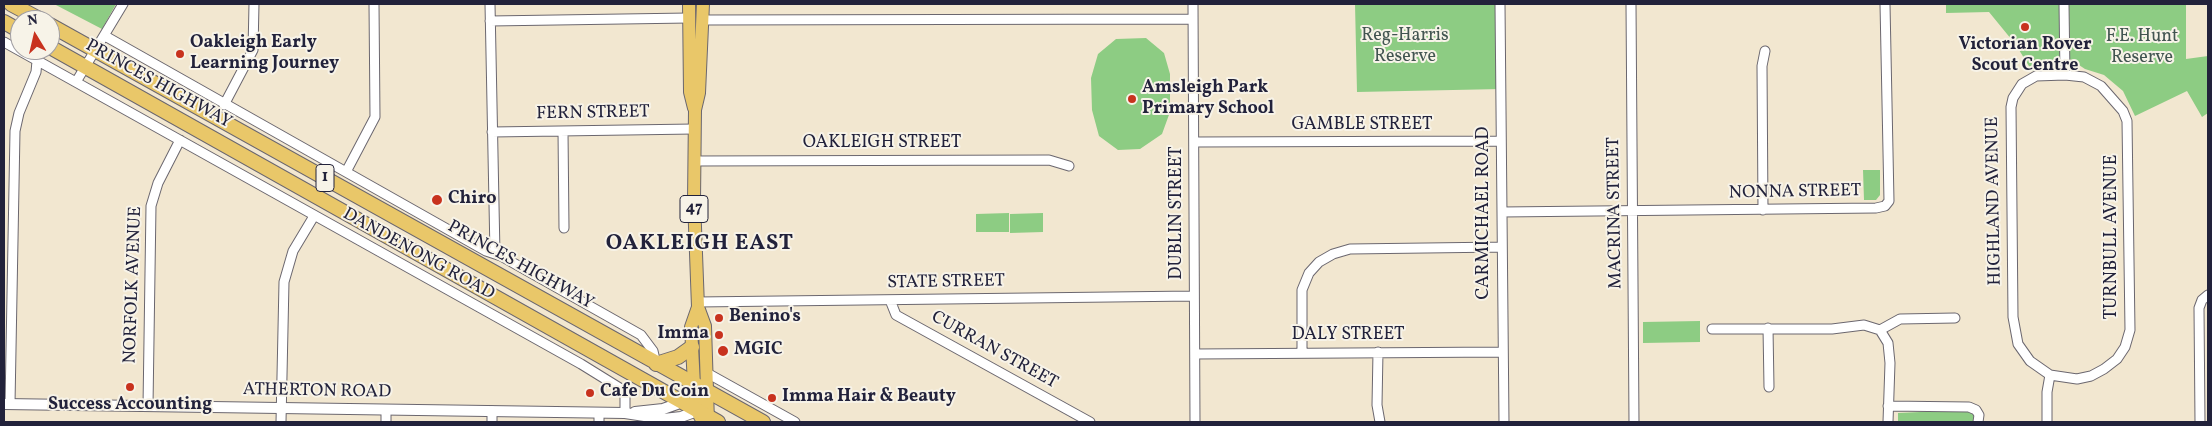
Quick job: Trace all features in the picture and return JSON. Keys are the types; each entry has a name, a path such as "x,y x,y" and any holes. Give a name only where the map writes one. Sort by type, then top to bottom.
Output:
{"highway":[{"path":"11,4 22,10"},
{"name":"PRINCES HIGHWAY","path":"60,30 763,422"},
{"name":"PRINCES HIGHWAY","path":"60,52 681,402 707,419"},
{"path":"656,364 678,357 692,347"}],"main road":[{"name":"47","path":"689,4 690,92 695,110"},
{"name":"47","path":"703,4 699,93 695,110 694,128 698,305 692,327 692,347 694,384 707,419"},
{"name":"47","path":"698,305 705,326 708,393 707,419"}],"street":[{"path":"76,82 123,4"},
{"path":"224,105 254,50 254,4"},
{"path":"346,172 375,117 374,4"},
{"path":"490,4 495,254"},
{"name":"DUBLIN STREET","path":"1193,4 1195,422"},
{"name":"CARMICHAEL ROAD","path":"1500,4 1504,422"},
{"name":"MACRINA STREET","path":"1631,4 1634,422"},
{"name":"NONNA STREET","path":"1502,212 1764,210 1876,208 1885,206 1889,201 1885,4"},
{"path":"2064,4 2065,75"},
{"path":"490,21 689,18"},
{"path":"702,20 1193,19"},
{"name":"DANDENONG ROAD","path":"105,36 224,105 641,336 652,351 656,364"},
{"path":"1764,210 1762,66 1765,51"},
{"path":"7,404 14,136 18,112 36,72 37,60"},
{"name":"DANDENONG ROAD","path":"37,60 581,364 622,390 625,396 627,413"},
{"path":"29,89 40,74 49,67"},
{"name":"TURNBULL AVENUE","path":"2050,376 2077,379 2091,376 2104,369 2117,359 2125,346 2130,330 2127,121 2123,111 2102,86 2084,77 2065,75"},
{"name":"HIGHLAND AVENUE","path":"2050,376 2030,361 2018,344 2013,317 2010,107 2013,98 2022,84 2036,76 2065,75"},
{"name":"FERN STREET","path":"492,132 694,128"},
{"path":"563,130 564,228"},
{"name":"NORFOLK AVENUE","path":"148,406 151,206 158,183 180,140"},
{"name":"GAMBLE STREET","path":"1194,142 1501,142"},
{"name":"OAKLEIGH STREET","path":"694,160 1049,160 1069,166"},
{"path":"281,422 284,282 294,251 314,216"},
{"path":"1302,353 1302,290 1309,273 1319,262 1334,254 1350,249 1502,247"},
{"path":"2200,422 2200,308 2202,300 2208,295"},
{"name":"STATE STREET","path":"698,305 890,300 1194,296"},
{"name":"CURRAN STREET","path":"890,300 896,315 1090,422"},
{"path":"1880,330 1900,319 1955,318"},
{"path":"1712,329 1832,329 1864,325 1880,330 1888,343 1890,363 1888,422"},
{"path":"1768,328 1769,387"},
{"path":"1378,352 1377,405 1380,422"},
{"name":"DALY STREET","path":"1194,354 1503,352"},
{"path":"581,364 606,360"},
{"path":"707,373 790,422"},
{"path":"2047,422 2047,392 2050,376"},
{"path":"681,402 694,384"},
{"name":"ATHERTON ROAD","path":"7,404 386,410 492,417 597,417 663,409 681,402"},
{"path":"1888,406 1968,407 1976,410 1978,422"},
{"path":"386,410 386,422"},
{"name":"ATHERTON ROAD","path":"627,413 648,418 681,417 707,419"}],"green space":[{"path":"54,4 116,4 102,29"},
{"name":"Reg-Harris Reserve","path":"1355,4 1500,4 1501,89 1357,92"},
{"name":"F.E. Hunt Reserve","path":"1946,4 2060,4 2061,59 2032,71 2016,45 1989,12 1946,13"},
{"name":"F.E. Hunt Reserve","path":"2069,4 2186,4 2186,59 2208,56 2208,113 2202,117 2187,91 2135,116 2123,91 2104,75 2085,69 2070,59"},
{"path":"1146,38 1164,53 1170,74 1170,112 1162,134 1140,149 1118,150 1099,136 1092,110 1091,78 1098,54 1116,39"},
{"path":"1863,170 1880,170 1880,195 1876,200 1864,200"},
{"path":"1009,213 1009,232 976,232 976,214"},
{"path":"1043,213 1043,232 1010,233 1010,214"},
{"path":"1700,321 1700,342 1643,343 1643,322"},
{"path":"1964,410 1972,412 1976,417 1975,422 1898,422 1898,413"}],"place":[{"name":"Victorian Rover Scout Centre","path":"2025,27"},
{"name":"Oakleigh Early Learning Journey","path":"180,54"},
{"name":"Amsleigh Park Primary School","path":"1132,99"},
{"name":"Chiro","path":"437,200"},
{"name":"Benino's","path":"719,318"},
{"name":"Imma","path":"719,335"},
{"name":"MGIC","path":"723,351"},
{"name":"Success Accounting","path":"130,387"},
{"name":"Cafe Du Coin","path":"590,393"},
{"name":"Imma Hair & Beauty","path":"772,398"}],"district":[{"name":"OAKLEIGH EAST","path":"700,245"}]}
